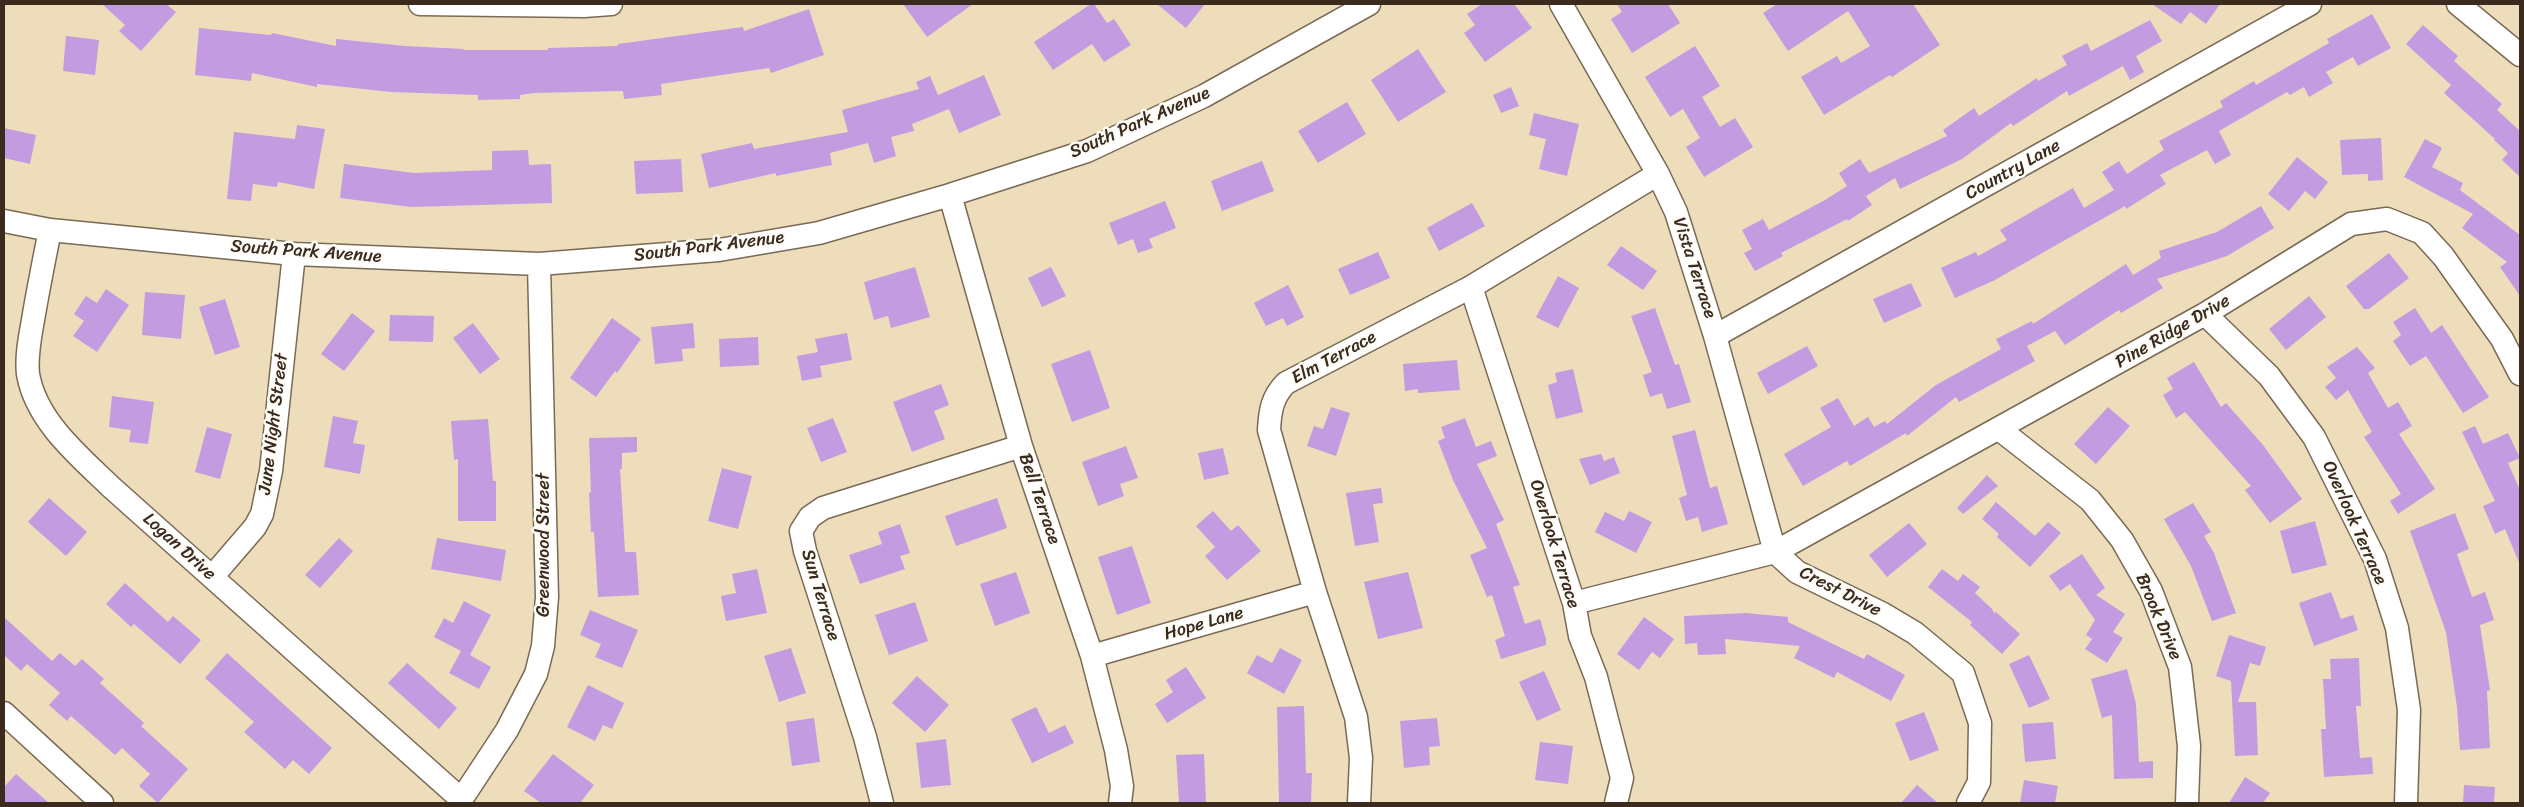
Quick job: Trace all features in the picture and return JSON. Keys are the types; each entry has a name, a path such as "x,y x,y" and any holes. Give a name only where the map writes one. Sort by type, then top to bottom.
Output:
{"street":[{"path":"420,4 611,4"},
{"name":"South Park Avenue","path":"4,221 50,230 294,254 539,264 719,250 819,233 950,195 1087,151 1204,96 1369,4"},
{"name":"Vista Terrace","path":"1561,4 1658,174 1676,212 1715,336 1775,552"},
{"name":"Country Lane","path":"1715,336 2310,4"},
{"path":"2458,4 2520,55"},
{"name":"Elm Terrace","path":"1359,803 1361,758 1356,717 1316,592 1270,430 1270,411 1276,393 1286,383 1471,286 1658,174"},
{"name":"Bell Terrace","path":"950,195 1022,446 1092,656 1116,750 1122,786 1120,803"},
{"name":"Pine Ridge Drive","path":"1775,552 2206,314 2351,224 2387,219 2422,232 2443,256 2502,339 2520,374"},
{"name":"Logan Drive","path":"50,230 28,348 28,374 36,399 65,442 111,487 460,802"},
{"name":"June Night Street","path":"212,577 255,526 262,514 271,471 294,254"},
{"name":"Greenwood Street","path":"460,802 522,703 536,674 543,646 547,597 539,264"},
{"name":"Overlook Terrace","path":"1471,286 1574,603 1580,636 1596,677 1622,778 1616,803"},
{"name":"Overlook Terrace","path":"2206,314 2269,376 2314,437 2375,559 2397,628 2409,710 2406,803"},
{"name":"Brook Drive","path":"2000,429 2090,500 2122,540 2151,591 2180,667 2189,746 2187,803"},
{"name":"Sun Terrace","path":"882,803 865,737 805,551 801,531 810,516 823,508 1022,446"},
{"path":"1574,603 1775,552"},
{"name":"Crest Drive","path":"1775,552 1797,572 1883,614 1915,633 1963,673 1980,723 1979,782 1968,803"},
{"name":"Hope Lane","path":"1092,656 1316,592"},
{"path":"4,713 102,803"}],"building":[{"path":"102,4 166,4 176,12 141,51 119,31 125,25"},
{"path":"903,4 973,4 927,37"},
{"path":"1091,4 1094,4 1107,23 1114,19 1131,45 1104,62 1092,44 1053,70 1034,42"},
{"path":"1157,4 1205,4 1186,28"},
{"path":"1482,4 1514,4 1532,28 1485,62 1464,33 1475,25 1467,14"},
{"path":"1617,4 1668,4 1680,23 1632,53 1611,19 1622,12"},
{"path":"1777,4 1913,4 1940,45 1892,77 1890,75 1824,115 1801,77 1837,56 1841,63 1870,46 1848,11 1788,51 1763,13"},
{"path":"2152,4 2220,4 2206,24 2190,12 2181,24"},
{"path":"809,9 824,55 771,73 769,68 661,84 662,95 624,99 623,91 534,93 520,95 520,99 478,100 478,95 391,92 317,84 317,87 252,73 251,81 195,75 199,28 271,35 272,33 336,46 336,39 464,50 548,50 548,48 618,46 618,44 743,27 744,31"},
{"path":"2372,14 2391,48 2358,66 2353,57 2326,72 2333,83 2309,97 2304,87 2290,95 2287,92 2219,131 2231,155 2215,164 2207,150 2160,175 2166,184 2126,209 2125,206 1993,281 1955,298 1941,268 1976,252 1978,256 2007,240 2000,230 2073,188 2084,208 2114,190 2102,172 2119,161 2127,174 2164,150 2159,141 2223,107 2220,101 2254,81 2256,85 2329,43 2327,39"},
{"path":"2150,20 2162,41 2136,56 2144,72 2130,80 2123,66 2069,96 2067,91 2013,126 2011,123 1962,159 1900,189 1895,178 1866,196 1872,205 1848,221 1847,219 1781,253 1783,256 1755,271 1744,253 1752,249 1742,230 1763,219 1769,230 1825,200 1847,186 1839,173 1860,159 1869,173 1947,136 1943,130 1974,108 1979,116 2037,78 2038,81 2067,65 2062,56 2087,43 2091,51"},
{"path":"2423,25 2458,56 2454,61 2502,104 2497,110 2520,131 2520,177 2502,160 2508,153 2444,93 2451,85 2406,44"},
{"path":"66,36 99,40 95,75 63,71"},
{"path":"1695,46 1720,86 1702,97 1720,127 1735,118 1753,147 1704,177 1686,147 1700,138 1683,109 1670,117 1645,77"},
{"path":"1418,49 1446,92 1398,122 1371,80"},
{"path":"984,75 1001,115 959,133 949,109 912,124 914,131 891,137 896,156 874,163 868,143 830,153 832,165 776,176 776,173 709,188 701,154 752,143 754,149 848,132 842,110 919,89 916,82 930,76 938,95"},
{"path":"1511,87 1519,106 1501,113 1493,95"},
{"path":"1347,102 1366,134 1318,163 1298,131"},
{"path":"1534,113 1579,124 1567,176 1539,169 1546,139 1529,135"},
{"path":"297,125 325,129 314,189 278,182 277,187 253,184 251,201 227,199 234,132 295,139"},
{"path":"4,128 36,135 30,164 4,158"},
{"path":"2381,138 2383,180 2368,181 2368,174 2342,175 2340,140"},
{"path":"2425,139 2442,148 2432,167 2463,183 2460,190 2520,235 2520,296 2500,267 2507,262 2462,228 2473,214 2404,177"},
{"path":"528,150 529,165 551,164 552,203 411,207 340,198 344,164 414,173 492,170 492,151"},
{"path":"2297,157 2328,182 2315,199 2305,191 2289,211 2268,194"},
{"path":"681,159 683,192 636,194 634,161"},
{"path":"1262,161 1274,191 1222,211 1211,181"},
{"path":"1165,201 1176,228 1149,239 1153,248 1138,253 1133,239 1118,245 1109,223"},
{"path":"1472,203 1485,226 1439,251 1427,228"},
{"path":"2261,206 2274,228 2227,256 2157,279 2163,288 2121,313 2119,310 2065,345 2055,331 2027,346 2035,361 1959,402 1956,397 1907,436 1906,433 1850,466 1847,461 1803,486 1784,454 1831,427 1820,408 1838,398 1854,426 1868,417 1874,427 1885,421 1887,424 1936,385 2001,349 1996,339 2032,321 2033,324 2126,264 2133,275 2161,258 2159,251 2217,232"},
{"path":"1621,246 1657,271 1643,290 1607,265"},
{"path":"1378,252 1390,278 1350,295 1338,269"},
{"path":"2389,253 2409,278 2369,309 2364,309 2346,286"},
{"path":"915,267 930,317 891,328 888,316 874,320 864,282"},
{"path":"1051,267 1066,296 1042,307 1028,278"},
{"path":"1558,276 1579,288 1558,328 1536,317"},
{"path":"1911,283 1922,306 1884,323 1873,299"},
{"path":"1288,285 1304,317 1287,326 1283,318 1266,326 1254,303"},
{"path":"106,289 129,305 97,352 73,336 84,321 74,314 86,296 97,303"},
{"path":"145,292 185,295 181,339 142,335"},
{"path":"2309,296 2326,317 2286,350 2269,329"},
{"path":"225,299 240,347 215,355 199,307"},
{"path":"1655,308 1675,365 1679,364 1691,402 1667,409 1662,393 1650,397 1643,375 1652,372 1631,316"},
{"path":"2415,308 2431,333 2442,325 2489,397 2463,413 2426,356 2410,366 2393,341 2401,335 2393,322"},
{"path":"352,313 375,331 344,371 321,354"},
{"path":"390,315 434,316 433,342 389,341"},
{"path":"612,318 641,339 617,373 615,371 596,397 570,378"},
{"path":"473,323 500,359 480,374 453,338"},
{"path":"693,323 695,348 682,349 683,361 655,364 651,327"},
{"path":"847,333 852,360 820,366 822,377 802,381 797,356 818,352 815,339"},
{"path":"758,337 759,365 720,367 719,339"},
{"path":"1807,346 1818,366 1768,394 1757,373"},
{"path":"2357,347 2375,368 2368,373 2388,408 2398,402 2412,426 2399,434 2435,489 2398,514 2390,501 2401,494 2364,437 2372,432 2348,390 2336,400 2325,387 2336,378 2327,367"},
{"path":"1090,350 1110,408 1072,422 1051,364"},
{"path":"1457,360 1460,390 1418,393 1418,389 1405,391 1403,364"},
{"path":"2194,362 2221,407 2226,403 2263,445 2302,499 2270,523 2245,490 2251,486 2185,412 2176,418 2163,395 2173,389 2167,378"},
{"path":"1573,369 1583,412 1556,419 1548,385 1557,382 1555,373"},
{"path":"941,384 949,405 934,411 945,439 912,452 893,402"},
{"path":"112,396 154,402 148,444 129,442 131,430 109,427"},
{"path":"1331,407 1350,413 1336,456 1307,446 1314,426 1323,429"},
{"path":"2108,407 2130,426 2096,464 2074,444"},
{"path":"333,416 358,421 353,443 365,445 360,474 324,467"},
{"path":"833,418 847,452 821,462 807,428"},
{"path":"1465,418 1476,447 1491,441 1497,456 1477,464 1504,520 1496,524 1520,585 1513,587 1525,624 1540,619 1546,639 1546,645 1501,659 1495,640 1505,636 1492,595 1487,597 1470,555 1487,548 1453,480 1438,441 1445,438 1441,427"},
{"path":"488,419 493,481 496,481 496,521 458,521 458,459 454,460 451,421"},
{"path":"2475,426 2483,444 2508,433 2520,458 2508,463 2520,490 2520,565 2505,529 2495,534 2483,506 2495,501 2462,432"},
{"path":"207,427 232,434 220,479 195,472"},
{"path":"1695,430 1710,488 1717,486 1728,524 1702,532 1698,517 1686,521 1679,498 1687,495 1672,436"},
{"path":"637,437 637,452 622,453 622,469 620,469 625,552 636,552 639,595 598,597 594,532 591,532 589,438"},
{"path":"1126,446 1138,478 1120,484 1124,496 1098,506 1082,462"},
{"path":"1223,448 1229,474 1204,480 1198,453"},
{"path":"1601,454 1604,461 1614,457 1620,473 1590,485 1579,459"},
{"path":"722,468 752,476 738,529 708,521"},
{"path":"1987,475 1998,486 1963,514 1957,508"},
{"path":"1381,488 1383,503 1373,504 1379,542 1355,546 1346,493"},
{"path":"49,498 87,532 66,556 28,522"},
{"path":"997,498 1007,528 956,546 945,516"},
{"path":"1996,502 2035,536 2048,522 2061,533 2030,567 1997,537 1999,534 1982,519"},
{"path":"2193,503 2211,532 2204,536 2214,553 2236,613 2212,621 2191,566 2164,519"},
{"path":"1213,511 1231,531 1238,525 1261,551 1227,580 1205,556 1215,547 1196,526"},
{"path":"1629,511 1652,522 1636,553 1595,532 1605,512 1624,521"},
{"path":"2455,513 2469,549 2457,554 2472,597 2485,592 2494,620 2480,625 2490,690 2487,691 2490,748 2460,750 2457,707 2446,632 2410,531"},
{"path":"2315,521 2327,565 2292,574 2280,531"},
{"path":"1909,523 1927,544 1887,577 1869,555"},
{"path":"900,524 910,553 900,556 905,569 860,584 849,555 882,544 878,532"},
{"path":"339,538 353,551 320,588 305,575"},
{"path":"437,538 506,550 501,581 431,569"},
{"path":"1132,546 1151,603 1117,615 1098,557"},
{"path":"2082,554 2105,588 2096,595 2125,614 2113,632 2123,638 2107,663 2085,649 2092,639 2086,635 2095,620 2070,584 2060,591 2049,576"},
{"path":"757,569 767,613 726,621 721,596 736,593 732,574"},
{"path":"1942,569 1958,581 1963,574 1980,587 1975,593 1994,613 1996,612 2020,634 2002,654 1970,625 1972,622 1928,587"},
{"path":"1016,572 1030,613 995,626 980,584"},
{"path":"1408,572 1423,628 1378,639 1364,582"},
{"path":"125,583 168,622 173,616 201,640 180,664 134,624 131,627 106,604"},
{"path":"2331,592 2341,619 2353,615 2358,630 2314,646 2299,603"},
{"path":"464,601 491,615 470,655 491,667 479,689 449,673 461,651 434,637 444,618 453,623"},
{"path":"915,602 928,641 889,655 875,615"},
{"path":"590,610 638,630 622,668 595,657 601,644 580,635"},
{"path":"1746,613 1788,617 1788,622 1864,659 1867,654 1905,675 1891,701 1837,672 1834,678 1794,658 1800,646 1725,639 1726,654 1698,655 1697,643 1685,644 1684,616"},
{"path":"4,617 52,661 60,653 75,666 82,659 104,679 100,683 144,723 141,726 188,769 158,803 139,786 150,774 122,748 115,755 71,716 67,721 49,705 60,693 27,664 21,671 4,655"},
{"path":"1644,617 1674,639 1660,658 1652,652 1639,670 1617,654"},
{"path":"2229,635 2266,647 2260,666 2250,663 2238,702 2256,702 2258,755 2235,756 2231,681 2216,676"},
{"path":"791,648 806,693 779,702 764,656"},
{"path":"1280,648 1302,660 1284,694 1247,673 1257,655 1272,663"},
{"path":"227,653 332,748 309,774 293,760 285,769 244,732 254,722 205,678"},
{"path":"2029,655 2050,699 2029,708 2009,664"},
{"path":"2359,658 2361,706 2356,706 2360,758 2372,757 2373,774 2324,777 2321,729 2326,729 2323,679 2331,679 2330,659"},
{"path":"407,663 457,708 439,729 388,683"},
{"path":"1186,667 1206,698 1167,723 1155,704 1173,692 1166,680"},
{"path":"2127,669 2136,704 2139,762 2153,761 2153,778 2114,779 2112,715 2102,718 2091,679"},
{"path":"1544,671 1561,710 1537,721 1519,682"},
{"path":"917,676 949,705 925,732 892,703"},
{"path":"588,685 624,703 612,729 603,725 595,741 567,727"},
{"path":"1304,706 1306,773 1312,773 1311,803 1279,803 1277,707"},
{"path":"1036,707 1049,733 1065,725 1074,743 1032,763 1011,719"},
{"path":"1924,712 1939,750 1910,761 1895,723"},
{"path":"814,718 820,762 792,766 786,722"},
{"path":"1437,718 1440,746 1429,747 1430,765 1404,768 1400,721"},
{"path":"2053,722 2056,759 2025,762 2022,724"},
{"path":"946,739 951,785 921,788 916,743"},
{"path":"1540,742 1573,746 1568,784 1535,780"},
{"path":"553,754 594,785 580,803 541,803 524,791"},
{"path":"1204,754 1206,803 1179,803 1176,755"},
{"path":"16,774 49,803 4,803 4,787"},
{"path":"2245,777 2270,793 2263,803 2229,803"},
{"path":"2024,780 2058,786 2055,803 2020,803"},
{"path":"1917,785 1938,803 1901,803"},
{"path":"2464,785 2495,787 2494,803 2463,803"}]}
